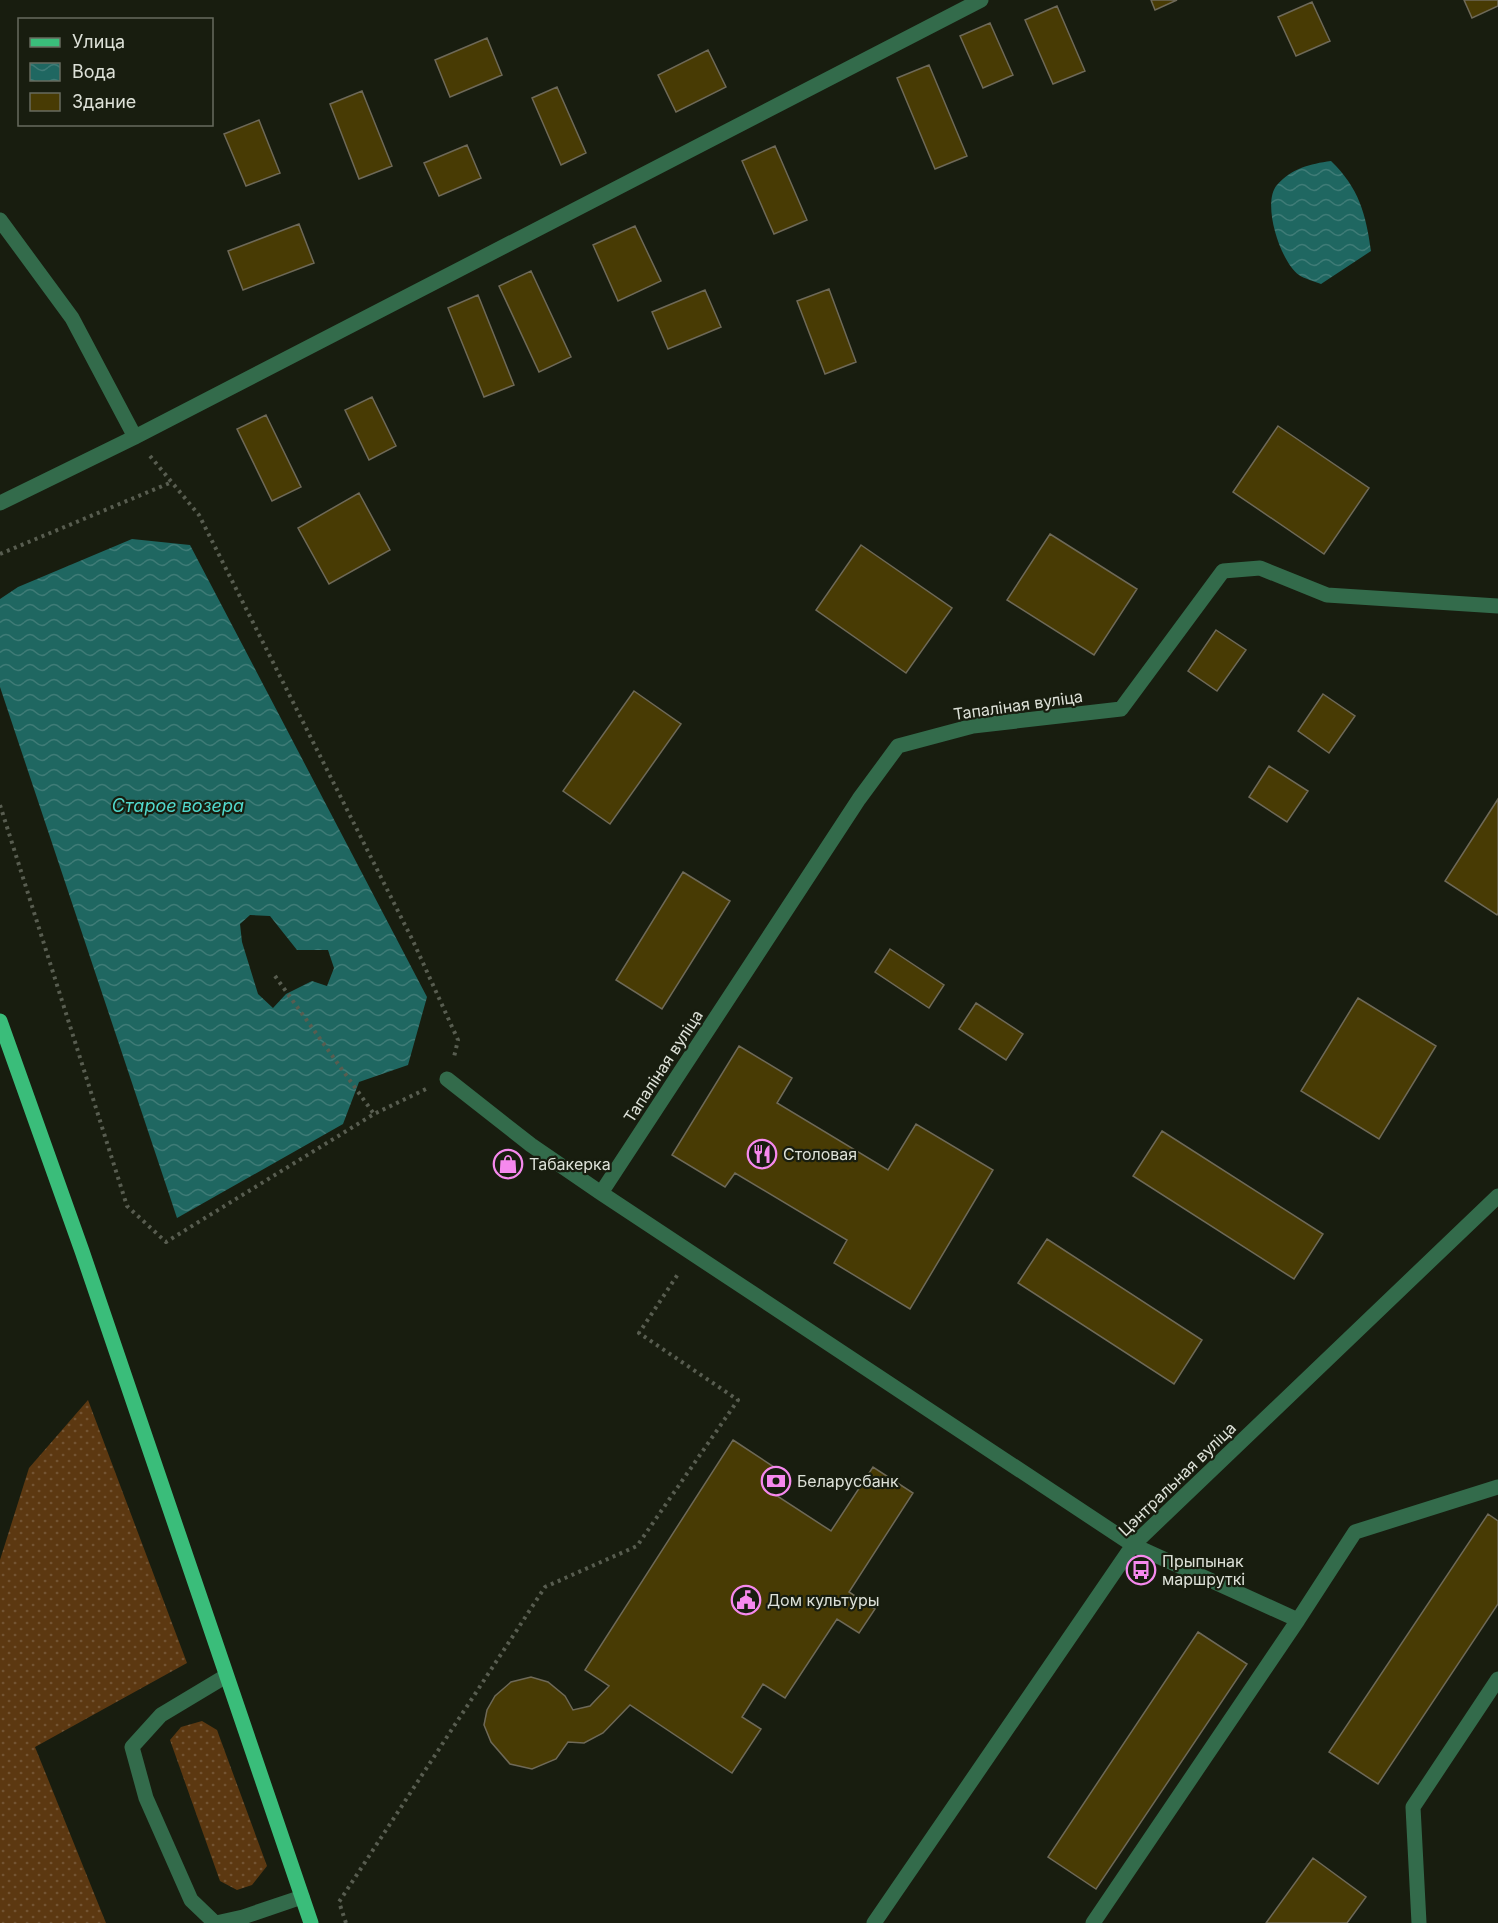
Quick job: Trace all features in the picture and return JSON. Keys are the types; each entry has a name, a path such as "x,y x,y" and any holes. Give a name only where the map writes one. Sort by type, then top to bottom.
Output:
{"main road":[{"path":"0,1020 82,1251 311,1923"}],"street":[{"path":"0,503 135,437 981,0"},
{"path":"0,220 72,318 135,437"},
{"name":"Тапаліная вуліца","path":"602,1193 859,799 898,746 973,726 1121,710 1223,571 1260,568 1327,596 1498,606"},
{"path":"447,1079 531,1145 1133,1545 1298,1620"},
{"name":"Цэнтральная вуліца","path":"874,1923 1133,1545 1498,1196"},
{"path":"1093,1923 1355,1533 1498,1488"},
{"path":"226,1676 161,1715 132,1747 146,1798 190,1900 215,1923 243,1917 302,1896"},
{"path":"1419,1923 1413,1807 1498,1679"}],"path":[{"path":"0,805 127,1206 166,1242 374,1114 447,1079 458,1040 413,941 199,515 135,437"},
{"path":"0,554 172,482"},
{"path":"275,976 374,1114"},
{"path":"346,1923 339,1902 545,1587 637,1546 738,1400 639,1334 692,1253"}],"shaded area":[{"path":"88,1400 187,1663 35,1747 106,1923 0,1923 0,1560 29,1468"},
{"path":"202,1721 217,1730 267,1866 252,1885 237,1890 220,1881 170,1740 181,1727"}],"water":[{"path":"1331,161 1341,171 1360,202 1371,251 1321,284 1299,275 1292,268 1275,232 1271,205 1277,185 1289,174 1309,165"},
{"name":"Старое возера","path":"132,539 190,545 427,997 408,1065 359,1082 343,1124 177,1218 0,687 0,599 18,587","holes":["250,915 270,916 297,950 328,950 334,968 327,986 312,981 286,994 273,1008 258,994 242,942 240,924"]}],"building":[{"path":"1151,0 1177,0 1155,10"},
{"path":"1464,0 1498,0 1498,6 1472,18"},
{"path":"1312,2 1330,41 1296,56 1278,17"},
{"path":"1057,6 1085,71 1053,84 1025,20"},
{"path":"990,23 1013,75 983,88 960,36"},
{"path":"487,38 502,75 450,97 435,60"},
{"path":"708,50 726,87 676,112 658,75"},
{"path":"929,65 967,156 935,169 897,78"},
{"path":"557,87 586,153 561,165 532,98"},
{"path":"362,91 392,166 359,179 330,104"},
{"path":"259,120 280,173 246,186 224,134"},
{"path":"467,145 481,178 439,196 424,163"},
{"path":"775,146 807,220 774,234 742,161"},
{"path":"299,224 314,263 243,290 228,251"},
{"path":"635,226 661,281 618,301 593,245"},
{"path":"531,271 571,357 539,372 499,286"},
{"path":"829,289 856,362 825,374 797,301"},
{"path":"705,290 721,327 668,349 652,312"},
{"path":"478,295 514,385 484,397 448,308"},
{"path":"372,397 396,446 369,460 345,410"},
{"path":"266,415 301,487 272,501 237,429"},
{"path":"1278,426 1369,488 1324,554 1233,492"},
{"path":"359,493 390,550 329,584 298,528"},
{"path":"1050,534 1137,589 1094,655 1007,600"},
{"path":"861,545 952,608 906,673 816,610"},
{"path":"1216,630 1246,650 1217,691 1188,671"},
{"path":"634,691 681,724 610,824 563,791"},
{"path":"1323,694 1355,716 1329,753 1298,731"},
{"path":"1269,766 1308,791 1287,822 1249,797"},
{"path":"1498,799 1498,913 1497,915 1445,881"},
{"path":"683,872 730,901 662,1009 616,980"},
{"path":"890,949 944,985 929,1008 875,972"},
{"path":"1358,998 1436,1046 1379,1139 1301,1091"},
{"path":"976,1003 1023,1034 1006,1060 959,1029"},
{"path":"739,1046 792,1078 777,1103 888,1170 916,1124 993,1170 910,1309 834,1263 847,1240 735,1173 725,1187 672,1155"},
{"path":"1162,1131 1323,1234 1294,1279 1133,1176"},
{"path":"1047,1239 1202,1340 1174,1384 1018,1283"},
{"name":"Дом культуры","path":"733,1440 780,1471 768,1490 831,1531 873,1467 913,1493 849,1592 875,1609 859,1633 837,1619 785,1698 763,1684 742,1717 761,1729 732,1773 630,1705 603,1733 584,1743 568,1742 556,1759 532,1769 510,1764 491,1742 484,1725 487,1710 495,1696 511,1682 531,1677 548,1682 565,1696 573,1710 590,1706 609,1686 585,1670"},
{"path":"1488,1514 1498,1521 1498,1604 1378,1784 1329,1752"},
{"path":"1198,1632 1247,1664 1096,1889 1048,1857"},
{"path":"1313,1858 1366,1897 1347,1923 1266,1923"}],"place":[{"name":"Столовая","path":"762,1154"},
{"name":"Табакерка","path":"508,1164"},
{"name":"Беларусбанк","path":"776,1481"},
{"name":"Прыпынак маршруткі","path":"1141,1570"},
{"name":"Дом культуры","path":"746,1600"}]}
